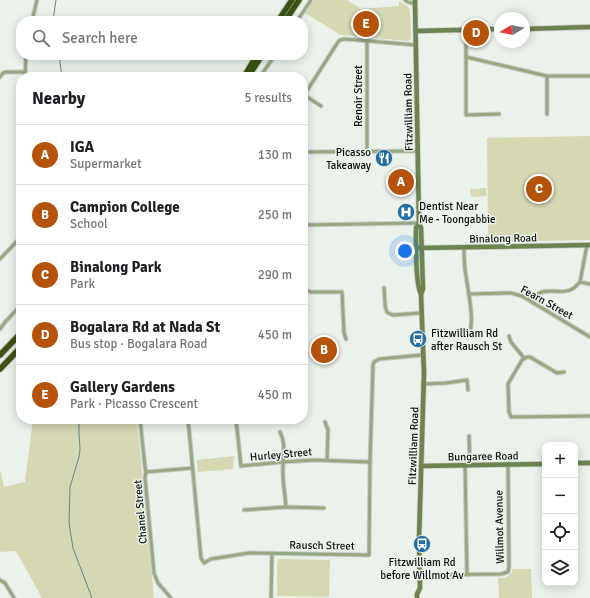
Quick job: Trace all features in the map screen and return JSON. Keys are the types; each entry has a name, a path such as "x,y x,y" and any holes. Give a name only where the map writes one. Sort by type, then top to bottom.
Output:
{"highway":[{"path":"281,16 292,0"},
{"path":"288,16 299,0"},
{"path":"247,72 254,60"},
{"path":"251,72 259,60"},
{"path":"0,355 16,338"},
{"path":"0,369 16,352"}],"main road":[{"name":"Fitzwilliam Road","path":"415,2 419,223 416,228 419,248 417,279 418,290 421,294 423,384 420,588 417,598"},
{"path":"530,29 590,27"},
{"path":"416,30 494,29"},
{"name":"Binalong Road","path":"419,248 589,245"},
{"path":"578,463 590,463"},
{"name":"Bungaree Road","path":"421,466 542,464"}],"street":[{"path":"33,16 37,0"},
{"path":"300,16 311,0"},
{"path":"405,0 412,4 415,2"},
{"path":"466,30 466,114 499,114"},
{"path":"308,90 340,40 367,40 416,45"},
{"name":"Renoir Street","path":"367,40 368,152"},
{"path":"466,57 547,76 590,76"},
{"path":"0,77 6,72 25,72 26,60"},
{"path":"263,72 272,60"},
{"path":"547,76 547,114"},
{"path":"308,98 321,106"},
{"path":"308,152 418,151"},
{"path":"308,225 419,223"},
{"path":"0,260 16,242"},
{"path":"533,303 537,295 540,293 570,291 580,282 589,245"},
{"path":"464,247 465,274 469,294 471,330 469,335"},
{"path":"580,282 590,284"},
{"path":"384,288 386,308 387,312 390,314 422,313"},
{"path":"308,291 342,292 344,333 346,340"},
{"name":"Fearn Street","path":"469,294 511,293 522,296 590,337"},
{"path":"0,329 16,311"},
{"path":"509,336 511,342 524,358"},
{"name":"Rausch Street","path":"188,424 201,558 204,563 211,559 244,554 272,553 369,555 373,365 374,362 378,360 422,355"},
{"path":"564,372 557,373 530,357 524,358 508,384 509,412 511,417 590,416"},
{"path":"423,384 467,380 468,390"},
{"path":"324,422 328,430 327,460"},
{"name":"Chanel Street","path":"141,424 154,573 158,583 171,598"},
{"name":"Hurley Street","path":"237,424 241,466 327,460 370,462"},
{"path":"280,432 283,438 282,466 286,507"},
{"path":"466,575 467,465 469,436"},
{"name":"Willmot Avenue","path":"419,575 501,574 508,572 508,464"},
{"path":"146,472 192,468"},
{"path":"244,510 286,507 324,508"},
{"path":"271,598 272,553"},
{"path":"0,580 6,584 14,598"}],"green space":[{"path":"314,0 347,0 361,9 399,6 399,1 410,10 411,39 408,41 341,35 305,13"},
{"path":"590,136 590,240 488,242 487,138"},
{"path":"486,188 486,196 471,197 470,189"},
{"path":"32,424 137,424 154,598 42,598 16,551 0,552 0,469 4,487 25,482"},
{"path":"234,456 233,469 198,472 197,460"},
{"path":"279,559 330,560 329,597 278,596 277,562"},
{"path":"513,569 531,569 532,598 499,598 498,578 503,578 511,574"}],"waterway":[{"path":"54,16 56,0"},
{"path":"60,60 61,72"},
{"path":"79,424 80,449 70,487 69,523 73,548 92,598"}],"place":[{"name":"Gallery Gardens","path":"366,24"},
{"name":"Bogalara Rd at Nada St","path":"476,33"},
{"name":"Picasso Takeaway","path":"384,158"},
{"name":"IGA","path":"401,182"},
{"name":"Binalong Park","path":"539,189"},
{"name":"Dentist Near Me - Toongabbie","path":"406,212"},
{"name":"Fitzwilliam Rd after Rausch St","path":"418,339"},
{"name":"Campion College","path":"324,350"},
{"name":"Fitzwilliam Rd before Willmot Av","path":"422,544"}]}
